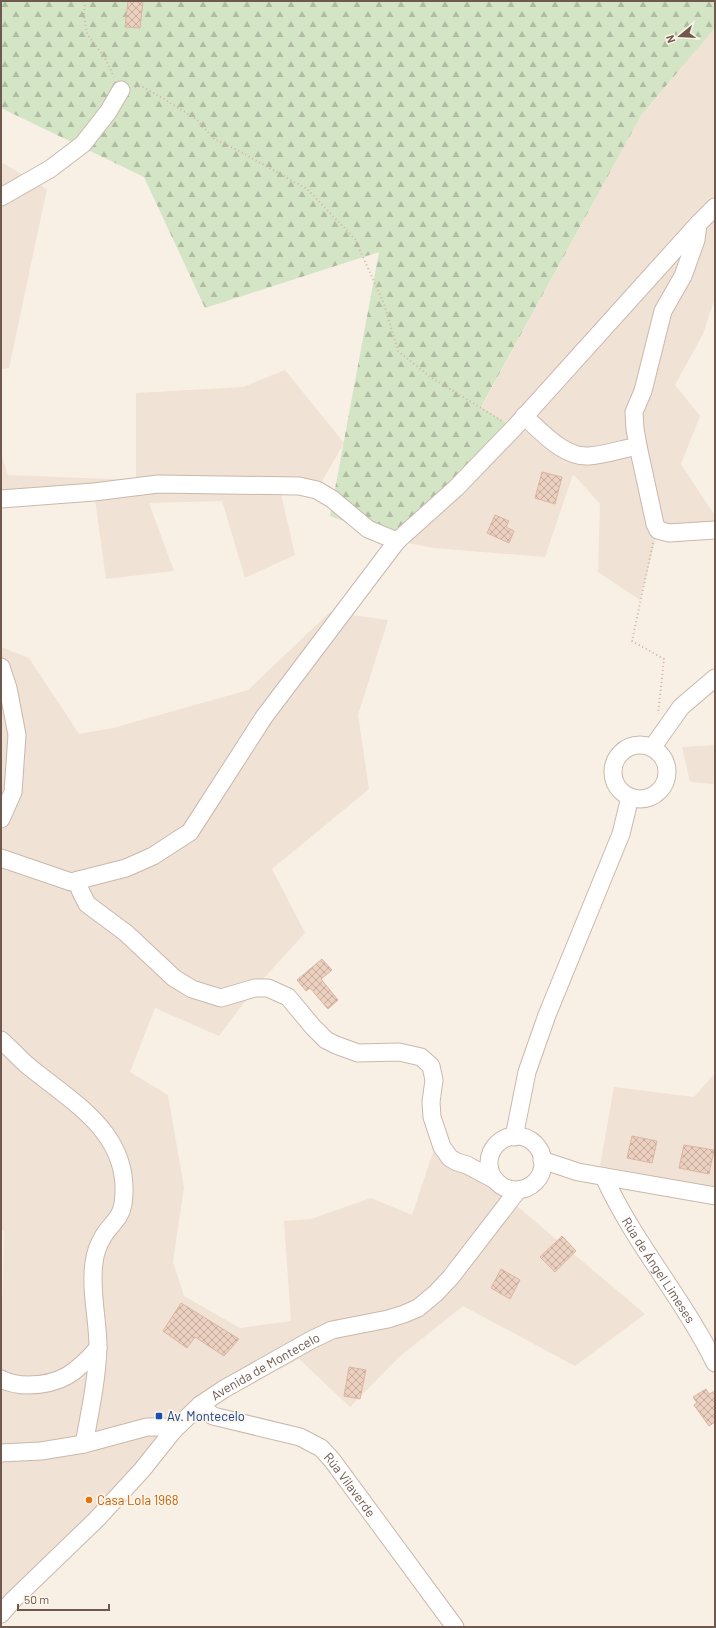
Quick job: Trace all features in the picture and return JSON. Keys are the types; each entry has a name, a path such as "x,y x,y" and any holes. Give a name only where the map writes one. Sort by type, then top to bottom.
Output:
{"street":[{"path":"1,198 50,169 83,144 108,112 121,90"},
{"path":"1,858 71,882 126,868 153,856 190,832 264,717 397,541 456,488 519,422 698,224 715,208"},
{"path":"698,224 696,240 682,276 663,311 643,391 634,412 634,429 655,524 658,530 669,533 715,530"},
{"path":"519,422 566,451 578,455 589,456 638,446"},
{"path":"1,499 94,492 158,484 300,486 317,490 368,529 397,541"},
{"path":"1,668 8,688 16,735 13,792 1,819"},
{"path":"652,748 681,707 715,678"},
{"path":"644,745 652,748 659,753 664,761 667,770 666,779 656,794 648,798 639,799 630,797 623,793 617,786 613,769 615,761 627,748 644,745"},
{"path":"514,1137 527,1072 547,1015 621,834 630,797"},
{"path":"79,880 80,890 87,904 126,933 174,978 192,989 221,998 255,988 268,988 288,997 313,1027 326,1040 336,1045 358,1053 400,1052 421,1057 432,1066 434,1080 431,1102 432,1117 442,1147 450,1158 467,1165 506,1186 526,1188 533,1184 538,1178 542,1166 541,1153 533,1143 521,1137 506,1138 499,1142 493,1148 489,1164 491,1172 506,1186"},
{"path":"1,1040 26,1064 93,1118 107,1136 119,1160 124,1185 123,1206 117,1221 105,1234 96,1250 94,1262 92,1280 98,1348 93,1396 84,1444"},
{"path":"467,1165 490,1156"},
{"path":"542,1160 578,1172 715,1196"},
{"path":"538,1178 578,1172"},
{"name":"Rúa de Ángel Limeses","path":"604,1177 616,1203 701,1334 715,1363"},
{"name":"Avenida de Montecelo","path":"1,1614 13,1600 121,1494 173,1430 200,1405 287,1352 325,1333 332,1330 388,1319 404,1314 418,1308 436,1293 451,1277 502,1211 506,1186"},
{"path":"1,1378 6,1382 21,1385 40,1385 53,1382 75,1372 98,1348"},
{"name":"Rúa Vilaverde","path":"200,1405 213,1416 300,1437 321,1448 332,1460 455,1627"},
{"path":"1,1453 41,1451 84,1444 147,1427 164,1427 173,1430"}],"path":[{"path":"85,1 84,15 86,34 104,58 121,90 141,86 196,119 214,139 239,151 307,189 354,239 384,304 398,351 429,376 519,422"},
{"path":"657,718 664,659 632,641 654,538 658,530"}],"shaded area":[{"path":"715,28 715,298 703,334 675,385 700,416 681,464 715,516 715,529 658,530 640,600 598,572 600,504 573,474 545,557 434,548 397,541 513,428 481,408 642,114"},
{"path":"1,162 47,189 9,368 1,369"},
{"path":"285,370 344,443 317,490 279,485 295,555 245,578 222,501 149,503 174,571 106,579 94,492 1,500 1,453 8,475 136,480 136,393 243,387"},
{"path":"330,612 388,620 358,715 369,789 272,869 305,933 255,988 219,1036 155,1008 130,1072 168,1095 184,1187 173,1262 184,1296 240,1328 291,1321 284,1221 311,1219 371,1198 412,1215 438,1137 512,1202 645,1314 575,1366 463,1306 399,1357 350,1407 299,1359 190,1414 1,1614 1,1310 4,1231 1,1230 1,647 29,658 79,734 113,728 248,690"},
{"path":"715,745 715,784 690,782 682,747"},
{"path":"715,1073 715,1187 600,1166 614,1087 694,1097"}],"green space":[{"path":"1,1 715,1 715,28 642,114 481,407 514,428 397,541 330,516 379,252 205,308 144,177 1,108"}],"building":[{"path":"128,1 143,1 140,28 125,27"},
{"path":"542,472 562,477 555,504 535,498"},
{"path":"495,515 509,521 506,527 514,531 509,543 487,533"},
{"path":"322,959 332,970 321,979 338,1000 328,1009 310,988 306,991 297,980"},
{"path":"632,1136 657,1141 652,1163 627,1158"},
{"path":"684,1145 714,1150 709,1174 679,1168"},
{"path":"562,1236 576,1251 555,1272 540,1257"},
{"path":"501,1269 520,1280 510,1299 491,1288"},
{"path":"181,1303 239,1339 224,1356 195,1337 187,1348 163,1331"},
{"path":"349,1367 366,1370 360,1399 344,1396"},
{"path":"706,1389 709,1394 715,1391 715,1422 709,1426 694,1405 697,1403 693,1397"}],"place":[{"name":"Av. Montecelo","path":"159,1416"},
{"name":"Casa Lola 1968","path":"89,1500"}]}
